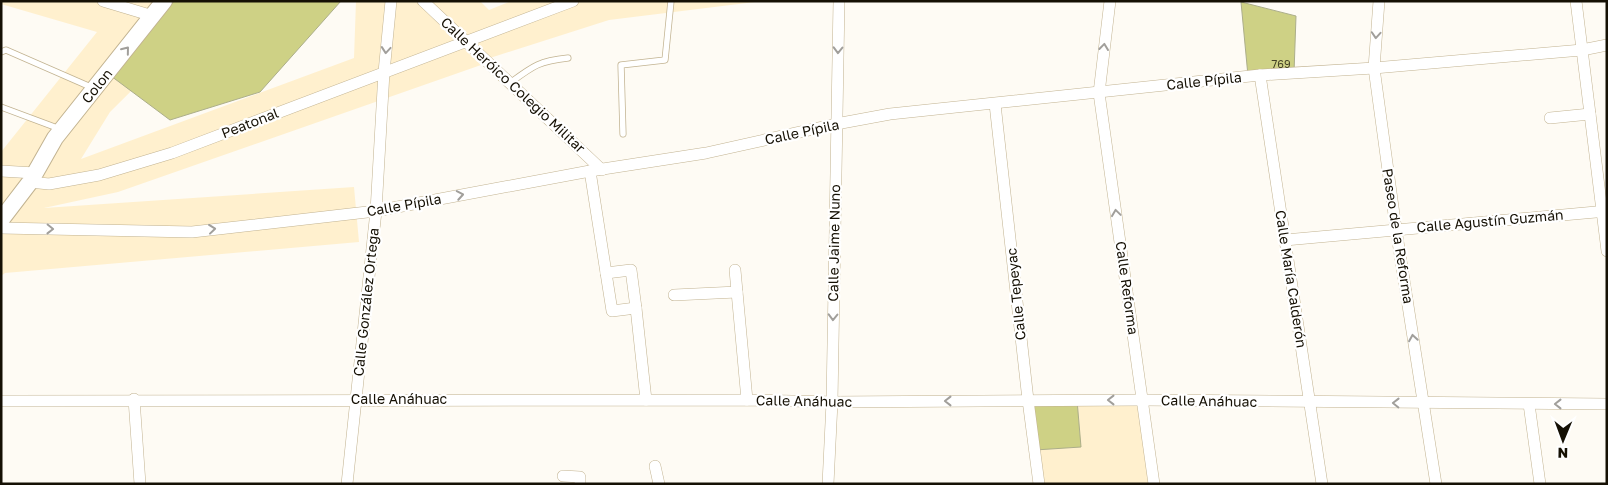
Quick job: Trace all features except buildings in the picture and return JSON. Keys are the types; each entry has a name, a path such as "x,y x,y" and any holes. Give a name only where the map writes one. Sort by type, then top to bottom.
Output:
{"street":[{"path":"103,1 153,16"},
{"name":"Colon","path":"1,220 32,178 55,138 164,1"},
{"name":"Calle González Ortega","path":"347,484 376,211 384,72 391,1"},
{"name":"Calle Heróico Colegio Militar","path":"423,1 602,170"},
{"name":"Peatonal","path":"1,171 49,184 99,175 154,158 573,1"},
{"name":"Calle Jaime Nuno","path":"828,484 832,402 839,1"},
{"name":"Calle Reforma","path":"1110,1 1099,93 1154,484"},
{"name":"Paseo de la Reforma","path":"1378,1 1374,68 1396,229 1436,484"},
{"path":"1576,1 1604,211 1607,251"},
{"name":"Calle Pípila","path":"1,228 192,232 376,211 590,171 706,153 890,114 1260,75 1374,68 1582,50 1607,45"},
{"name":"Calle María Calderón","path":"1260,75 1322,484"},
{"name":"Calle Tepeyac","path":"995,104 1039,484"},
{"path":"1550,118 1590,114"},
{"path":"590,171 612,311 636,308"},
{"name":"Calle Agustín Guzmán","path":"1285,240 1604,211"},
{"path":"606,273 631,270 646,400"},
{"path":"736,270 747,400"},
{"path":"674,294 737,292"},
{"path":"134,399 140,484"},
{"name":"Calle Anáhuac","path":"1,401 134,399 747,400 832,402 1142,400 1607,404"},
{"path":"1529,404 1540,484"},
{"path":"655,466 659,484"},
{"path":"563,476 580,476 580,484"}],"lane":[{"path":"624,134 621,65 665,60 671,1"},
{"path":"1,52 6,50 94,89"},
{"path":"510,83 531,67 546,60 568,58"},
{"path":"1,107 62,129"}],"shaded area":[{"path":"1,1 222,1 110,112 81,159 354,58 356,1 480,1 489,10 511,1 763,1 609,20 490,58 453,24 442,28 481,65 118,192 44,208 354,187 359,242 5,273 1,276 1,152 97,32 1,4"},
{"path":"1077,400 1142,400 1154,484 1039,484 1035,450"}]}
